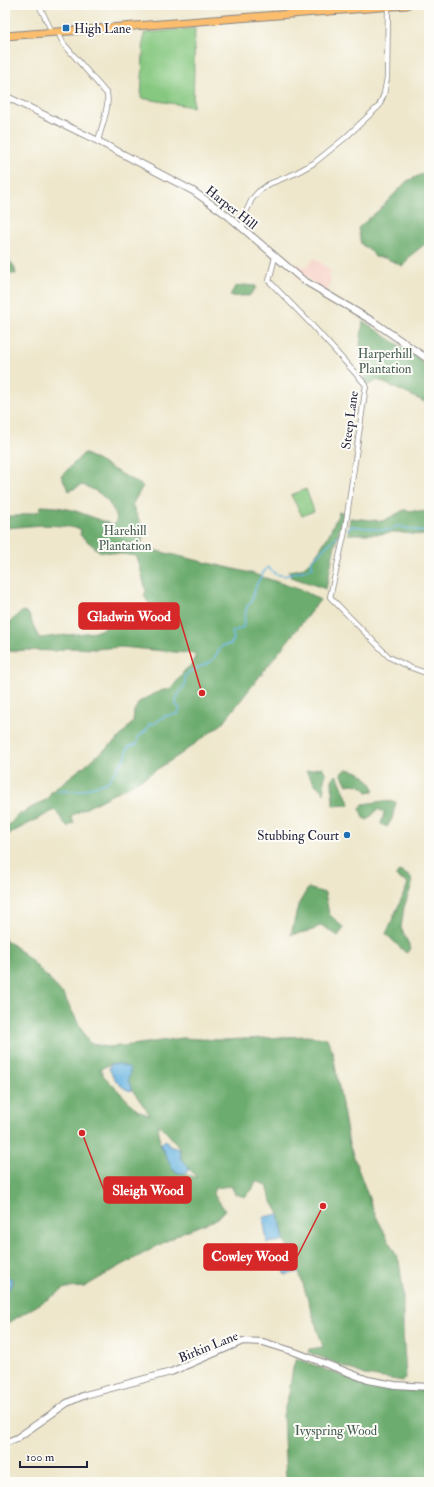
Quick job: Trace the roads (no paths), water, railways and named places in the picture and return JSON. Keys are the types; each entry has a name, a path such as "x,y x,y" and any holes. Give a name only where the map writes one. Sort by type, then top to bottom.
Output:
{"main road":[{"path":"5,36 407,5"}],"street":[{"path":"39,5 63,43 107,94 107,105 98,141"},
{"path":"242,228 246,212 252,199 258,192 268,184 294,174 314,163 345,138 379,106 384,94 387,78 388,7"},
{"name":"Harper Hill","path":"5,96 98,141 193,191 227,215 303,280 374,322 429,360"},
{"name":"Steep Lane","path":"275,257 269,281 310,323 366,385 344,536 330,597 389,657 409,667 429,674"},
{"name":"Birkin Lane","path":"5,1443 17,1438 67,1402 85,1395 171,1372 243,1341 263,1342 368,1380 395,1386 429,1387"}],"water":[{"path":"111,1064 119,1064 130,1068 128,1080 132,1088 131,1091 120,1085 112,1075 109,1068"},
{"path":"166,1140 169,1146 179,1149 181,1159 188,1166 189,1170 186,1173 174,1171 160,1144"},
{"path":"279,1214 284,1241 267,1243 263,1217"},
{"path":"295,1247 299,1272 285,1275 281,1249"},
{"path":"5,1265 6,1276 12,1279 12,1286 5,1291"}],"waterway":[{"path":"347,529 352,526 391,530 397,526 429,533"},
{"path":"56,791 80,791 107,782 126,756 128,747 137,744 138,737 147,730 149,724 154,724 165,716 178,714 180,708 176,705 176,699 179,692 185,686 185,675 212,661 222,646 231,644 234,639 232,632 243,627 247,606 251,603 259,579 268,567 275,574 284,576 313,568 311,561 343,532"}],"place":[{"name":"High Lane","path":"66,28"},
{"name":"Gladwin Wood","path":"202,693"},
{"name":"Stubbing Court","path":"347,835"},
{"name":"Sleigh Wood","path":"82,1133"},
{"name":"Cowley Wood","path":"323,1206"}],"park label":[{"name":"Harperhill Plantation","path":"385,360"},
{"name":"Harehill Plantation","path":"125,538"},
{"name":"Ivyspring Wood","path":"336,1430"}]}
